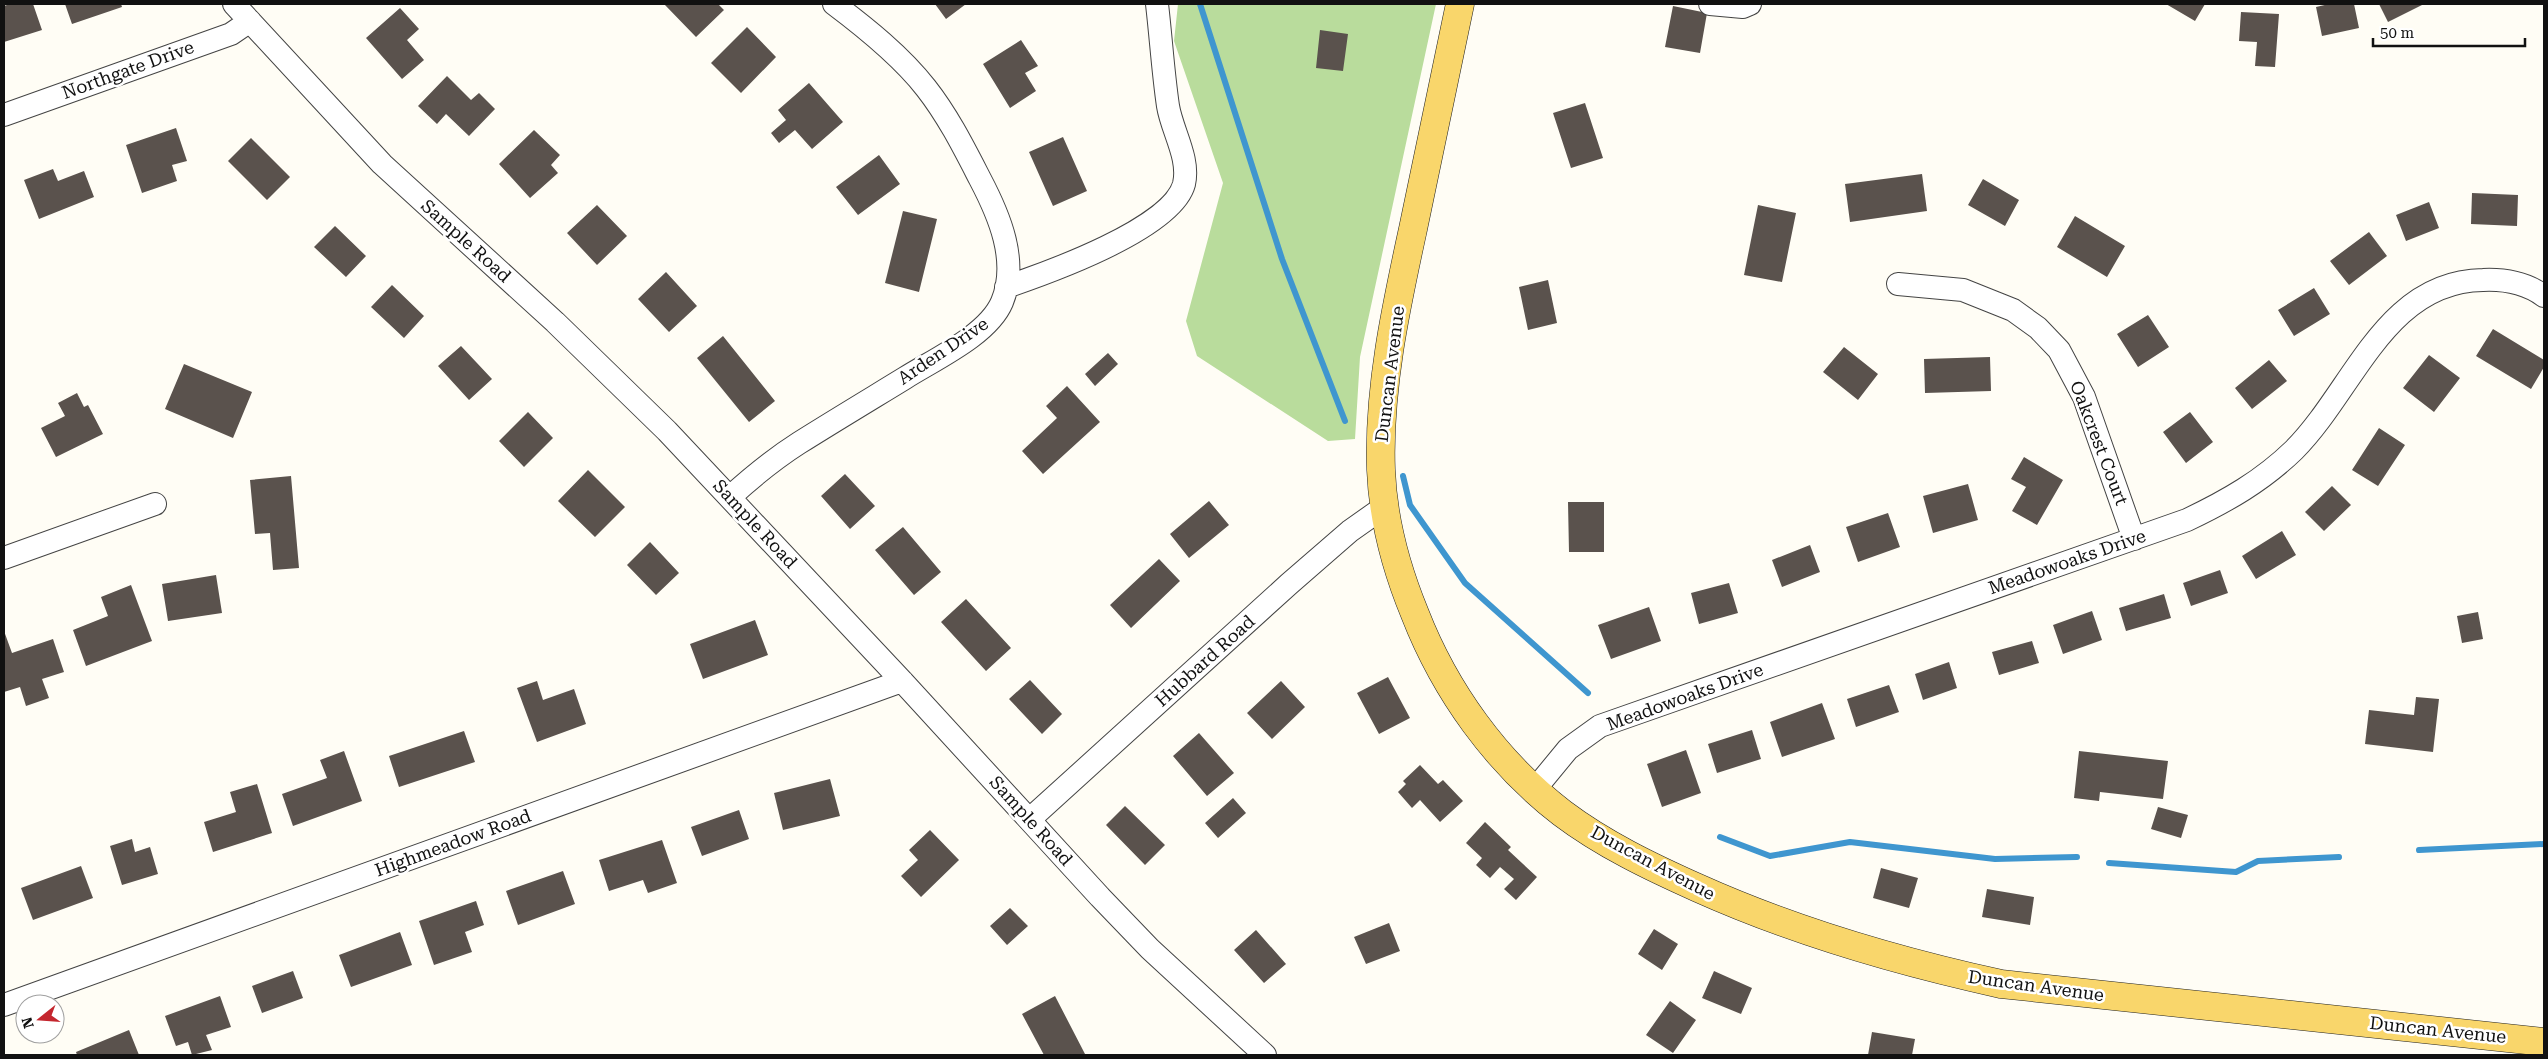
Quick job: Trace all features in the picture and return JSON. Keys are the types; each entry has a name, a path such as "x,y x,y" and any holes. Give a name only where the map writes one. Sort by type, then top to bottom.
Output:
{"main road":[{"name":"Duncan Avenue","path":"1460,4 1402,284 1387,370 1381,437 1384,507 1392,550 1407,595 1438,667 1490,744 1535,789 1563,813 1621,850 1673,877 1737,905 1821,937 1924,967 2001,984 2544,1042"}],"street":[{"name":"Sample Road","path":"234,4 382,164 606,370 730,497 1150,949 1265,1055"},
{"name":"Arden Drive","path":"730,497 797,444 964,341 994,316 1002,303 1006,287 1007,256 997,215 945,116 925,87 906,66 878,39 834,4"},
{"path":"1006,287 1083,258 1127,236 1168,208 1184,184 1183,157 1168,108 1157,4"},
{"path":"1710,4 1742,7 1750,4"},
{"name":"Northgate Drive","path":"4,115 231,34 250,21"},
{"name":"Meadowoaks Drive","path":"1535,789 1568,749 1600,726 2134,539 2219,505 2245,491 2272,470 2316,425 2392,320 2429,291 2449,284 2498,279 2519,284 2544,296"},
{"name":"Oakcrest Court","path":"1898,284 1963,290 2013,310 2038,328 2058,350 2084,396 2134,539"},
{"path":"4,558 155,504"},
{"name":"Hubbard Road","path":"1030,819 1302,572 1350,531 1384,507"},
{"name":"Highmeadow Road","path":"4,1005 902,681"}],"green space":[{"path":"1178,4 1436,4 1360,357 1355,439 1328,441 1197,356 1186,321 1223,183 1174,41"}],"building":[{"path":"10,4 33,4 42,30 4,42 4,6"},
{"path":"65,4 121,4 122,7 72,24"},
{"path":"664,4 718,4 724,10 696,37"},
{"path":"935,4 966,4 946,19"},
{"path":"2166,4 2205,4 2195,21"},
{"path":"2329,4 2354,4 2359,28 2322,36 2316,7"},
{"path":"2379,4 2424,4 2388,22"},
{"path":"1673,6 1707,13 1700,53 1665,47"},
{"path":"400,8 419,29 407,40 424,60 402,79 366,38"},
{"path":"2241,12 2279,14 2275,67 2255,66 2257,42 2239,41"},
{"path":"747,27 776,57 741,93 711,63"},
{"path":"1320,30 1348,34 1343,71 1316,68"},
{"path":"1021,40 1038,66 1025,73 1036,91 1010,108 983,64"},
{"path":"447,76 471,100 479,93 495,109 469,136 446,114 437,124 418,106"},
{"path":"809,83 843,122 812,149 795,130 779,143 771,133 786,120 778,110"},
{"path":"1585,103 1603,158 1571,168 1553,113"},
{"path":"176,128 187,161 172,165 177,181 142,193 126,145"},
{"path":"534,130 560,155 551,165 558,173 530,198 499,164"},
{"path":"1063,137 1087,191 1053,206 1029,152"},
{"path":"251,138 290,177 267,200 228,161"},
{"path":"879,155 900,184 858,215 836,187"},
{"path":"53,169 58,181 84,171 94,197 39,219 24,180"},
{"path":"1922,174 1927,211 1850,222 1845,184"},
{"path":"1983,179 2019,200 2005,226 1968,205"},
{"path":"2472,193 2518,195 2517,226 2471,224"},
{"path":"2429,202 2439,228 2406,241 2396,215"},
{"path":"597,205 627,236 597,265 567,233"},
{"path":"1758,205 1796,213 1782,282 1744,275"},
{"path":"903,211 937,219 919,292 885,283"},
{"path":"2075,216 2125,246 2107,277 2057,247"},
{"path":"335,226 366,256 346,277 314,247"},
{"path":"2369,232 2387,256 2349,285 2330,261"},
{"path":"666,272 697,306 669,332 638,299"},
{"path":"1548,280 1557,323 1528,330 1519,287"},
{"path":"392,285 424,316 404,338 371,307"},
{"path":"2314,288 2330,314 2294,336 2278,310"},
{"path":"2148,315 2169,347 2138,367 2117,334"},
{"path":"2493,329 2544,360 2544,367 2531,389 2476,356"},
{"path":"723,336 775,401 749,422 697,358"},
{"path":"461,346 492,379 469,400 438,366"},
{"path":"1844,347 1878,374 1858,400 1823,372"},
{"path":"1108,353 1118,364 1095,386 1085,374"},
{"path":"2429,355 2460,378 2434,412 2403,388"},
{"path":"1990,357 1991,391 1925,393 1924,359"},
{"path":"2269,360 2287,381 2252,409 2235,388"},
{"path":"184,364 252,392 233,438 165,409"},
{"path":"1067,386 1100,422 1043,474 1022,451 1057,418 1046,406"},
{"path":"77,393 84,407 88,405 103,434 56,457 41,428 65,416 58,403"},
{"path":"528,412 553,438 524,467 499,441"},
{"path":"2190,412 2213,442 2186,463 2163,432"},
{"path":"2379,428 2405,445 2378,486 2352,470"},
{"path":"2024,457 2063,480 2037,525 2012,511 2026,487 2011,479"},
{"path":"588,470 625,507 595,537 558,501"},
{"path":"845,474 875,506 850,529 821,496"},
{"path":"291,476 299,568 273,570 270,533 255,534 250,480"},
{"path":"1968,484 1978,520 1933,533 1923,496"},
{"path":"2332,486 2351,505 2324,531 2305,512"},
{"path":"1209,501 1229,525 1189,558 1170,534"},
{"path":"1568,502 1604,502 1604,552 1569,552"},
{"path":"1888,513 1900,547 1858,562 1846,527"},
{"path":"903,527 941,572 914,595 875,550"},
{"path":"2282,531 2296,555 2256,579 2242,556"},
{"path":"650,542 679,573 656,595 627,565"},
{"path":"1810,545 1820,572 1782,587 1772,560"},
{"path":"1159,559 1180,581 1131,628 1110,605"},
{"path":"2220,570 2228,593 2191,606 2183,583"},
{"path":"216,575 222,613 168,621 162,584"},
{"path":"1729,583 1738,613 1699,624 1691,593"},
{"path":"131,585 152,641 86,666 73,630 108,616 101,597"},
{"path":"2164,594 2171,618 2126,631 2119,608"},
{"path":"966,599 1011,648 986,671 941,622"},
{"path":"1649,607 1661,641 1611,659 1598,625"},
{"path":"2092,611 2102,640 2063,654 2053,625"},
{"path":"2478,612 2483,639 2462,643 2457,616"},
{"path":"755,620 768,655 703,679 690,644"},
{"path":"4,631 12,653 53,639 64,672 42,679 49,698 26,706 20,687 4,692"},
{"path":"2032,641 2039,663 1999,675 1992,652"},
{"path":"1949,662 1957,688 1923,700 1915,674"},
{"path":"1388,677 1410,718 1379,734 1357,693"},
{"path":"1030,680 1062,714 1042,734 1009,699"},
{"path":"537,681 543,700 574,689 586,724 537,742 517,688"},
{"path":"1281,681 1305,707 1272,739 1247,713"},
{"path":"1889,685 1899,712 1856,727 1847,699"},
{"path":"2416,697 2439,699 2433,752 2365,744 2369,710 2414,715"},
{"path":"1822,703 1835,739 1782,757 1770,722"},
{"path":"1752,730 1761,759 1717,773 1708,744"},
{"path":"464,731 475,762 399,787 389,756"},
{"path":"1199,733 1234,773 1207,796 1173,756"},
{"path":"1686,750 1701,793 1662,807 1647,764"},
{"path":"344,751 362,801 293,826 282,794 327,778 320,760"},
{"path":"2079,751 2168,761 2163,799 2100,792 2099,801 2074,798"},
{"path":"1420,765 1438,784 1443,780 1463,801 1440,822 1420,800 1412,808 1398,792 1406,784 1403,781"},
{"path":"830,779 840,816 783,830 774,793"},
{"path":"257,784 272,833 213,852 204,822 236,812 230,792"},
{"path":"1233,798 1246,813 1218,838 1205,823"},
{"path":"1125,806 1165,845 1145,865 1106,825"},
{"path":"2158,807 2188,815 2181,838 2151,829"},
{"path":"739,810 749,839 702,856 691,827"},
{"path":"1485,822 1511,847 1508,850 1537,877 1516,900 1504,889 1514,879 1500,867 1490,878 1476,865 1482,858 1466,843"},
{"path":"930,830 959,860 921,897 901,876 918,860 909,850"},
{"path":"132,839 135,852 150,847 158,874 122,885 110,846"},
{"path":"662,840 677,883 648,893 643,880 609,891 599,860"},
{"path":"81,866 93,898 33,920 21,888"},
{"path":"1881,868 1918,878 1909,908 1873,898"},
{"path":"563,871 575,904 518,925 506,891"},
{"path":"1987,889 2034,897 2030,925 1982,917"},
{"path":"476,901 484,925 465,932 472,952 434,965 419,921"},
{"path":"1010,908 1028,926 1007,945 990,926"},
{"path":"1389,923 1400,951 1366,964 1354,937"},
{"path":"1654,929 1678,944 1662,970 1638,954"},
{"path":"1256,930 1286,964 1264,983 1234,950"},
{"path":"400,932 412,965 351,987 339,955"},
{"path":"293,971 303,998 262,1013 252,986"},
{"path":"1714,971 1752,988 1741,1014 1702,998"},
{"path":"220,996 231,1027 206,1035 212,1050 192,1055 188,1042 176,1046 165,1016"},
{"path":"1055,996 1085,1054 1044,1055 1022,1014"},
{"path":"1670,1001 1696,1020 1673,1053 1646,1035"},
{"path":"129,1030 139,1055 77,1055 76,1052"},
{"path":"1872,1032 1915,1039 1912,1055 1868,1055"}],"waterway":[{"path":"1200,4 1282,259 1345,421"},
{"path":"1403,476 1410,505 1465,583 1588,693"},
{"path":"1720,837 1770,856 1850,842 1995,859 2077,857"},
{"path":"2419,850 2544,844"},
{"path":"2109,863 2236,872 2258,861 2339,857"}]}
